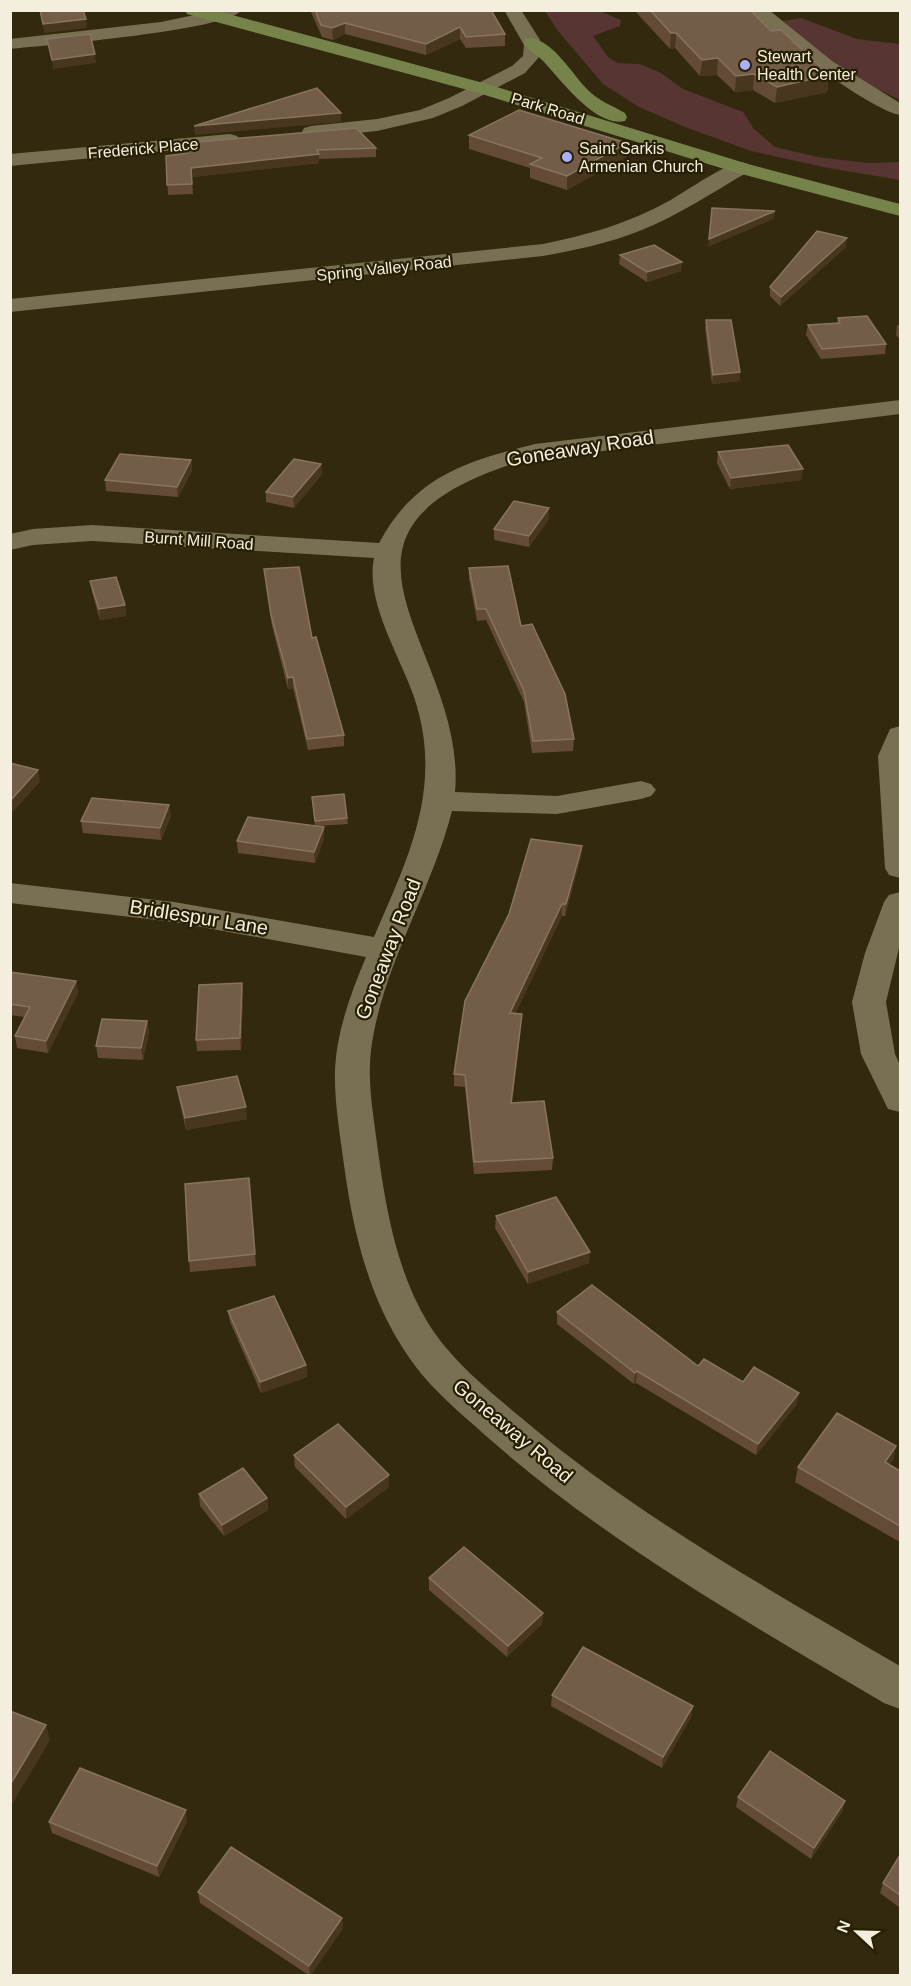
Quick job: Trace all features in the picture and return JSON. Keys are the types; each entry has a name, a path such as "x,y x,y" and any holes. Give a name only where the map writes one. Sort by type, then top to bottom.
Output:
{"main road":[{"name":"Park Road","path":"193,10 225,14 481,88 710,159 900,210"},
{"path":"532,43 549,56 577,90 599,107 641,129 710,159"}],"street":[{"path":"293,134 363,128 410,119 447,106 525,64 534,49 512,10"},
{"path":"758,10 812,57 900,110"},
{"path":"10,44 161,27 225,14"},
{"name":"Frederick Place","path":"10,160 246,138"},
{"name":"Spring Valley Road","path":"10,306 543,250 581,242 631,227 657,216 741,168"},
{"name":"Goneaway Road","path":"900,407 535,451 471,470 445,484 422,501 406,517 388,551 385,567 386,590 429,700 438,738 440,801 420,867 358,1022 352,1065 366,1200 375,1243 392,1292 416,1338 447,1376 520,1443 615,1514 704,1573 900,1689"},
{"name":"Burnt Mill Road","path":"10,542 33,537 92,533 388,551"},
{"path":"900,735 893,756 900,868"},
{"path":"440,801 557,805 640,790"},
{"name":"Bridlespur Lane","path":"10,893 174,912 386,950"},
{"path":"900,902 881,953 869,1002 878,1054 900,1100"}],"shaded area":[{"path":"545,11 600,11 621,20 620,26 593,36 609,58 618,63 640,64 661,73 683,89 743,112 754,129 775,147 818,157 868,163 900,162 900,180 828,168 751,151 639,107 603,84 558,31"},
{"path":"801,18 857,39 900,44 900,100 853,77 818,52 783,21"}],"building":[{"path":"40,10 83,10 86,19 43,24"},
{"path":"315,10 491,10 505,34 466,37 460,27 426,44 345,23 332,28 321,25"},
{"path":"650,10 750,10 771,31 781,30 829,75 777,87 754,74 736,76 718,58 702,60 676,33 671,33"},
{"path":"90,34 95,54 52,60 47,39"},
{"path":"317,88 341,113 194,126"},
{"path":"519,110 627,143 567,176 530,164 542,158 469,135"},
{"path":"356,128 376,148 317,150 319,154 191,168 192,184 167,185 166,156 187,153 186,143"},
{"path":"712,208 775,211 709,239"},
{"path":"817,231 847,238 781,297 770,287"},
{"path":"654,245 682,262 647,272 620,255"},
{"path":"867,316 886,344 822,349 808,325 840,323 838,318"},
{"path":"706,320 731,320 740,372 713,375"},
{"path":"788,445 803,469 731,478 718,452"},
{"path":"120,454 191,460 177,487 105,480"},
{"path":"294,459 321,464 293,497 266,492"},
{"path":"514,501 549,508 529,536 494,529"},
{"path":"508,566 521,626 532,624 565,694 574,739 533,741 524,691 486,609 477,609 469,568"},
{"path":"299,567 312,638 316,637 344,735 307,739 293,677 288,678 271,615 264,569"},
{"path":"116,577 125,605 99,609 90,581"},
{"path":"10,763 38,770 10,801"},
{"path":"344,794 347,818 315,821 312,797"},
{"path":"92,798 169,805 160,828 81,821"},
{"path":"248,817 324,827 314,852 237,841"},
{"path":"531,839 582,846 566,904 562,904 510,1013 522,1014 511,1103 544,1101 553,1158 474,1162 465,1075 454,1074 465,1001 509,914"},
{"path":"10,972 76,981 46,1041 15,1036 30,1007 10,1004"},
{"path":"242,983 240,1038 196,1040 199,985"},
{"path":"102,1019 147,1021 141,1048 96,1046"},
{"path":"237,1076 246,1107 185,1118 177,1087"},
{"path":"249,1178 255,1254 189,1261 185,1184"},
{"path":"556,1197 590,1252 528,1272 496,1216"},
{"path":"592,1285 698,1366 704,1359 743,1382 754,1367 799,1393 758,1444 637,1371 635,1373 557,1312"},
{"path":"274,1296 306,1365 260,1382 228,1311"},
{"path":"837,1413 896,1446 885,1462 900,1471 900,1526 798,1467"},
{"path":"338,1424 389,1475 346,1507 294,1455"},
{"path":"243,1468 267,1498 222,1525 199,1494"},
{"path":"464,1547 543,1613 508,1646 429,1578"},
{"path":"583,1647 693,1706 663,1757 552,1695"},
{"path":"10,1711 46,1725 10,1785"},
{"path":"770,1751 845,1801 814,1848 738,1797"},
{"path":"80,1768 186,1810 157,1866 49,1822"},
{"path":"231,1847 342,1918 309,1966 198,1892"},
{"path":"900,1855 900,1895 883,1883"}],"place":[{"name":"Stewart Health Center","path":"745,65"},
{"name":"Saint Sarkis Armenian Church","path":"567,157"}]}
